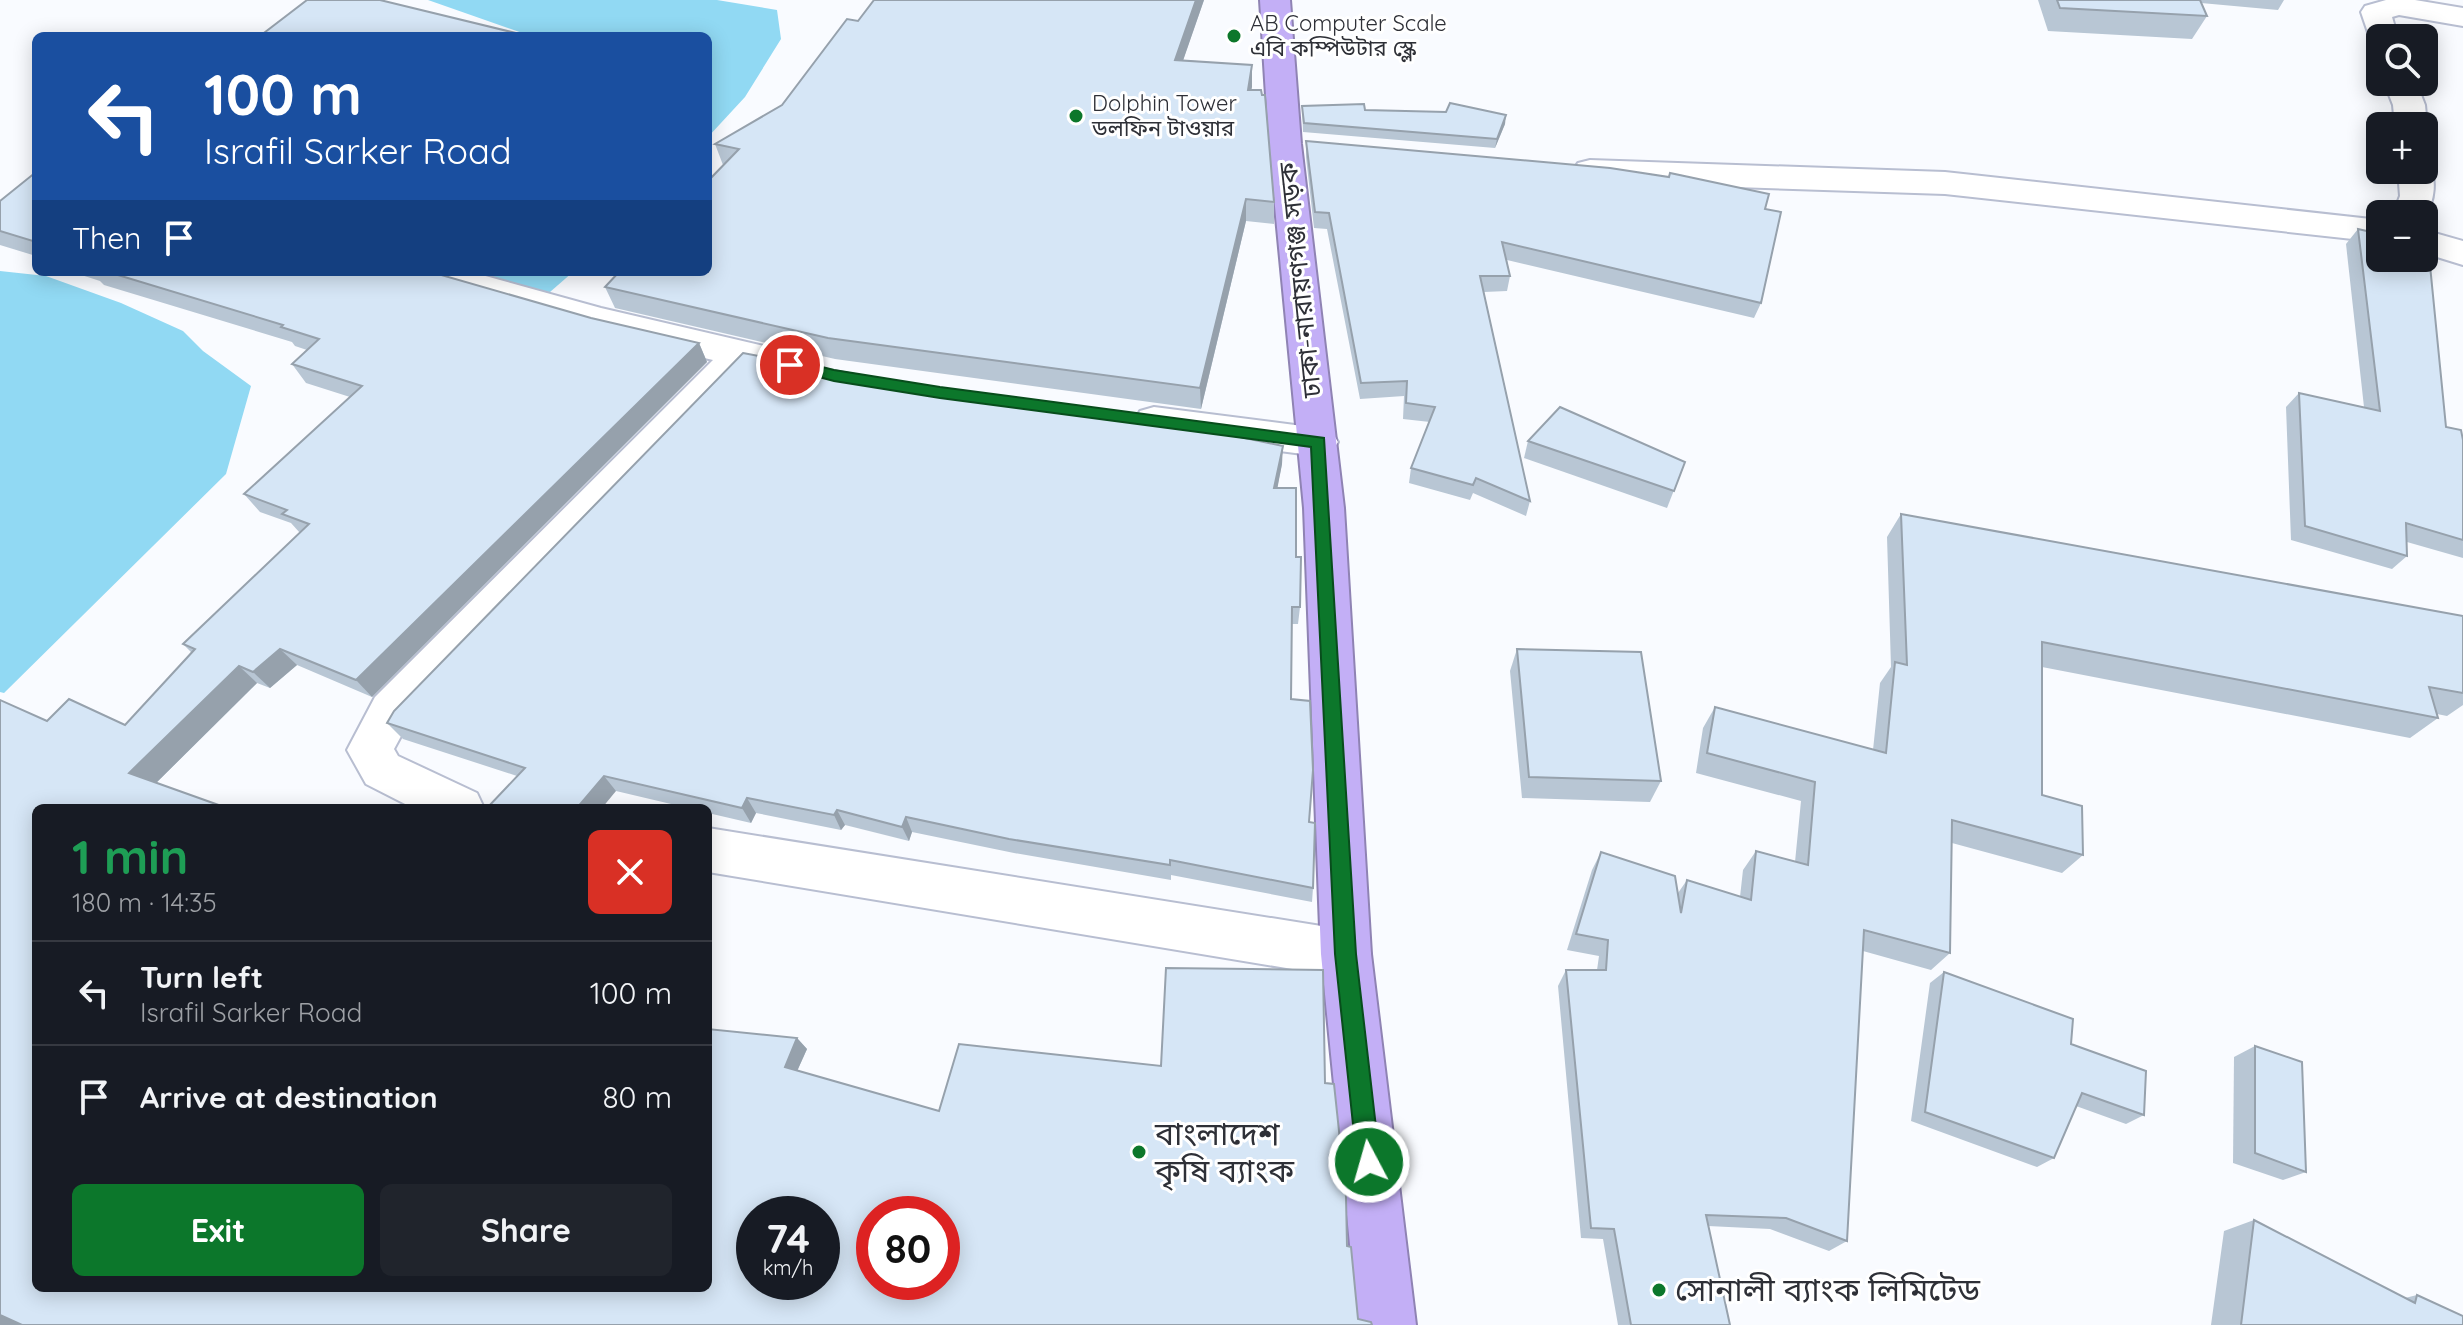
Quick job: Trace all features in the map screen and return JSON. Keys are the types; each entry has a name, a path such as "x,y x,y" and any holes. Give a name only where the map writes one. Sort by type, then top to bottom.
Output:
{"highway":[{"name":"ঢাকা-নারায়ণগঞ্জ সড়ক","path":"1275,0 1300,146 1346,954 1387,1325"}],"street":[{"path":"2379,24 2376,12 2398,6 2463,17"},
{"path":"1552,166 1646,174 1945,183 2366,229"},
{"path":"2438,245 2463,253"},
{"path":"443,276 601,321 834,375"},
{"path":"452,804 382,770 370,750 391,711 740,355"},
{"path":"1113,415 1318,442"},
{"path":"712,851 1346,954"}],"water":[{"path":"428,0 717,0 777,10 781,39 745,97 712,133 712,32 520,32"},
{"path":"0,271 46,276 121,303 183,331 203,351 251,386 226,474 4,693 0,692"},
{"path":"463,276 568,276 550,292 518,290"}],"building":[{"path":"307,0 380,0 512,32 265,32"},
{"path":"874,0 1196,0 1175,60 1252,65 1248,90 1261,90 1265,95 1274,202 1246,199 1200,388 828,338 605,287 615,276 712,276 712,177 739,149 715,144 782,105 847,19 858,21"},
{"path":"2057,0 2200,0 2207,16 2060,8"},
{"path":"1450,103 1506,115 1497,139 1304,123 1302,106 1364,104 1365,110 1446,112"},
{"path":"1306,141 1610,168 1669,177 1670,173 1769,194 1765,209 1781,212 1761,303 1502,242 1510,276 1480,276 1530,501 1476,478 1473,485 1411,468 1435,407 1406,403 1407,381 1361,383 1329,213 1315,212"},
{"path":"32,175 32,241 0,231 0,201"},
{"path":"2358,229 2366,231 2366,272 2431,272 2446,427 2461,430 2463,440 2463,540 2406,523 2407,556 2305,526 2299,393 2380,411"},
{"path":"121,276 445,276 591,318 699,343 356,680 280,649 253,672 239,666 129,773 216,804 32,804 32,1292 712,1292 712,1029 797,1038 785,1067 939,1111 959,1044 1161,1066 1166,968 1323,970 1325,1083 1334,1084 1346,1197 1347,1246 1351,1247 1358,1319 1372,1325 22,1325 0,1315 0,700 47,721 69,699 125,725 195,649 183,644 309,524 282,514 287,510 244,494 362,386 292,364 319,339 281,327 283,325"},
{"path":"743,353 956,393 1212,427 1211,431 1283,446 1274,488 1296,488 1296,557 1301,557 1300,607 1292,607 1291,699 1310,701 1313,770 1309,822 1315,823 1313,888 1170,860 1170,865 1009,839 906,817 902,827 837,810 834,815 747,798 742,808 604,776 580,804 491,804 525,768 387,723 394,711"},
{"path":"1560,407 1685,462 1674,491 1528,441"},
{"path":"1901,514 2463,616 2463,693 2429,687 2438,718 2042,642 2042,795 2082,806 2083,855 1952,820 1950,953 1864,930 1847,1241 1786,1218 1706,1215 1730,1325 1631,1325 1614,1229 1591,1228 1566,970 1606,970 1608,940 1576,934 1601,852 1675,876 1681,913 1687,880 1751,900 1756,851 1808,865 1815,782 1707,753 1715,707 1886,753 1895,662 1907,665"},
{"path":"1517,649 1641,652 1661,781 1529,777"},
{"path":"1944,972 2073,1019 2071,1044 2146,1071 2144,1115 2082,1093 2054,1158 1925,1112"},
{"path":"2255,1046 2302,1062 2306,1172 2255,1153"},
{"path":"2254,1220 2415,1303 2417,1295 2463,1316 2463,1325 2241,1325"}],"place":[{"name":"AB Computer Scale এবি কম্পিউটার স্কেল","path":"1234,36"},
{"name":"Dolphin Tower ডলফিন টাওয়ার","path":"1076,116"},
{"name":"বাংলাদেশ কৃষি ব্যাংক","path":"1139,1152"},
{"name":"সোনালী ব্যাংক লিমিটেড","path":"1659,1290"}],"route":[{"path":"790,365 940,392 1318,442 1346,954 1369,1162"}]}
